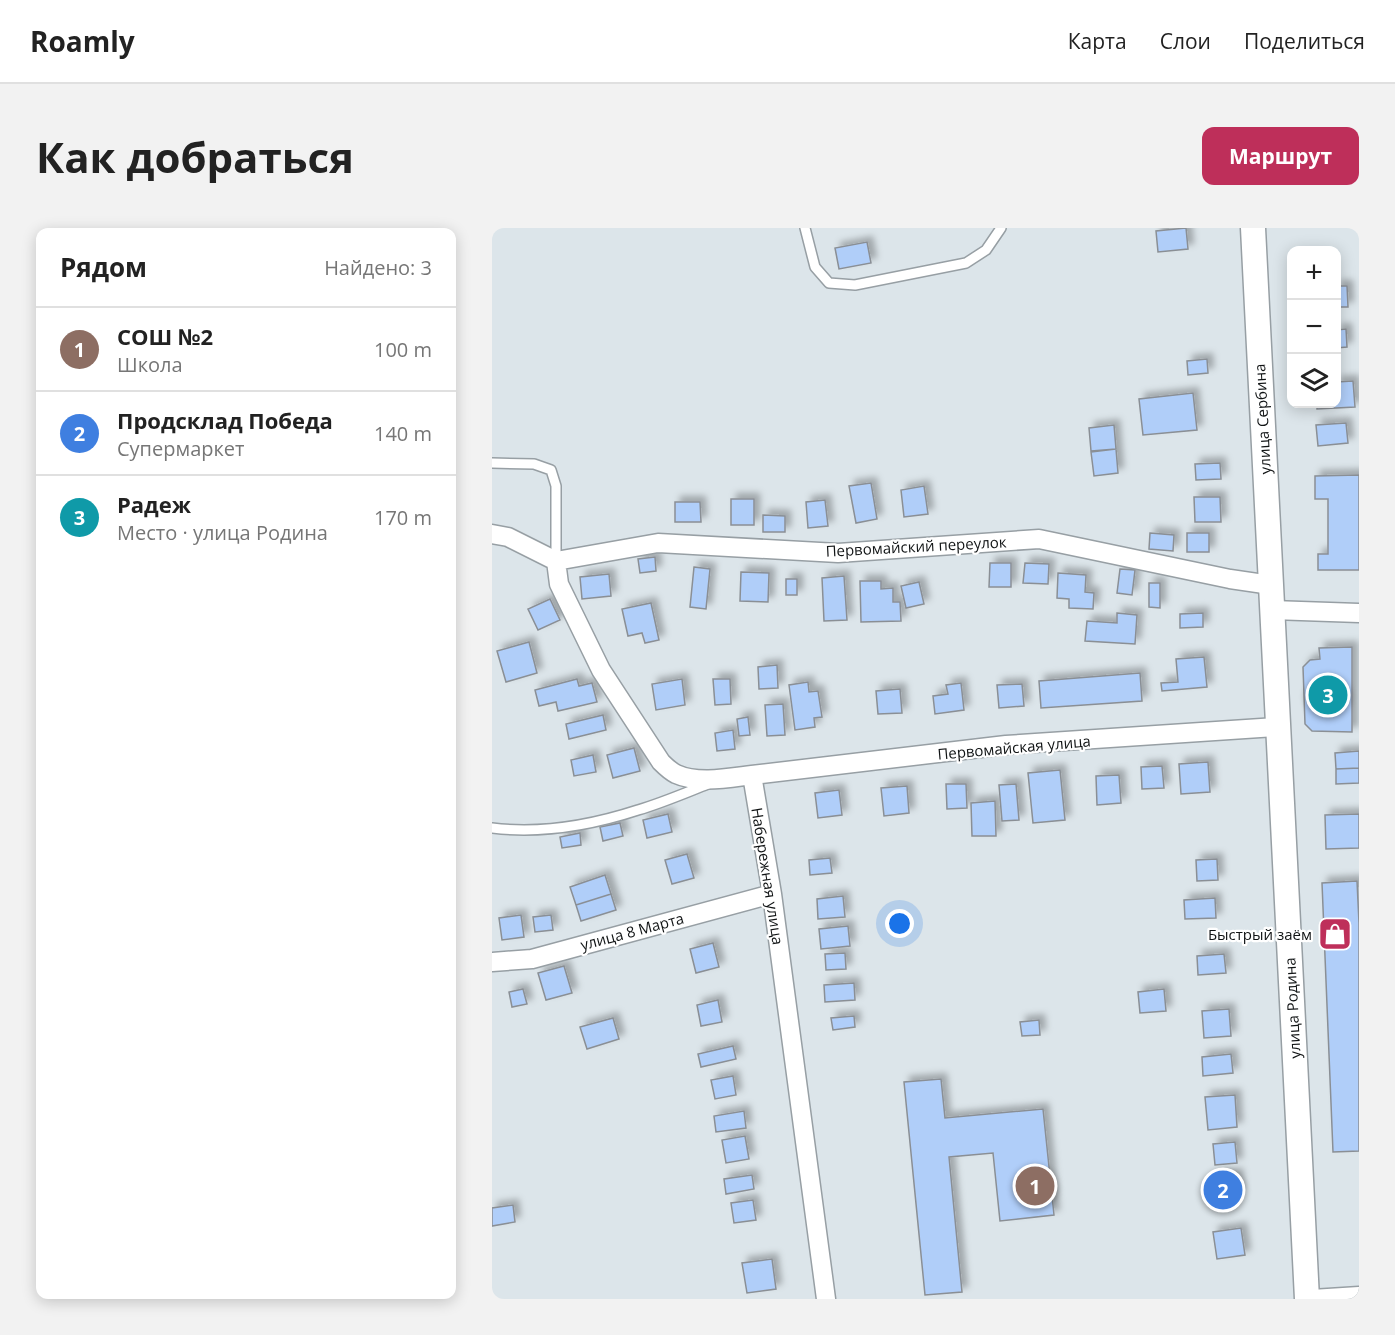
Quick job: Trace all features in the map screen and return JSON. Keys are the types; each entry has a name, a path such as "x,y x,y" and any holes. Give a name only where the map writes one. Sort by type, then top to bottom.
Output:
{"street":[{"name":"улица Сербина","path":"1253,228 1272,610"},
{"path":"492,534 508,537 556,561 559,584 601,670 661,762 673,773 687,778 710,779 752,775"},
{"name":"Первомайский переулок","path":"556,561 658,543 838,553 1039,539 1230,579 1271,585"},
{"path":"1272,610 1359,613"},
{"name":"улица Родина","path":"1272,610 1307,1299"},
{"name":"Первомайская улица","path":"752,775 1006,745 1277,727"},
{"name":"Набережная улица","path":"752,775 772,894 826,1299"},
{"name":"улица 8 Марта","path":"492,962 532,959 772,894"},
{"path":"1312,1299 1359,1296"}],"lane":[{"path":"805,228 815,267 829,283 855,285 966,263 986,250 1001,228"},
{"path":"492,463 534,464 551,470 556,486 556,561"},
{"path":"492,828 563,827 603,820 639,810 725,778"}],"building":[{"path":"1186,228 1188,249 1158,252 1156,231"},
{"path":"867,242 871,263 839,269 835,248"},
{"path":"1341,286 1347,286 1348,307 1341,307"},
{"path":"1346,329 1347,347 1341,348 1341,330"},
{"path":"1207,359 1208,373 1188,375 1187,361"},
{"path":"1353,381 1355,407 1341,408 1341,382"},
{"path":"1193,393 1197,430 1143,435 1139,399"},
{"path":"1346,423 1348,443 1318,446 1316,425"},
{"path":"1114,425 1116,449 1091,451 1089,428"},
{"path":"1116,449 1118,473 1094,476 1091,452"},
{"path":"1220,463 1221,479 1196,480 1195,464"},
{"path":"1359,475 1359,570 1318,570 1318,554 1328,554 1328,499 1315,499 1315,476"},
{"path":"871,483 877,519 856,523 849,486"},
{"path":"924,486 928,514 904,517 901,490"},
{"path":"1194,497 1220,497 1221,522 1195,522"},
{"path":"731,499 754,499 754,525 731,525"},
{"path":"825,500 828,526 808,528 806,502"},
{"path":"675,502 700,502 701,522 675,522"},
{"path":"763,515 785,516 785,532 763,532"},
{"path":"1150,533 1174,535 1173,551 1149,549"},
{"path":"1187,533 1209,533 1209,552 1187,552"},
{"path":"655,557 656,571 640,573 638,559"},
{"path":"990,563 1011,563 1011,587 989,587"},
{"path":"1025,563 1049,564 1048,584 1023,583"},
{"path":"694,567 710,569 706,609 690,607"},
{"path":"1120,569 1135,570 1132,595 1117,593"},
{"path":"741,572 769,573 768,602 740,601"},
{"path":"1058,573 1086,575 1085,592 1094,593 1093,609 1069,608 1069,599 1057,598"},
{"path":"609,574 611,596 582,599 580,577"},
{"path":"844,576 847,620 824,621 822,578"},
{"path":"786,579 797,579 797,595 786,595"},
{"path":"860,581 881,581 881,589 893,588 893,602 900,602 901,621 861,622"},
{"path":"919,582 924,604 906,608 901,586"},
{"path":"1149,583 1160,583 1160,608 1149,607"},
{"path":"550,599 560,620 538,630 528,609"},
{"path":"651,603 659,640 645,643 642,633 628,636 622,609"},
{"path":"1117,613 1137,615 1135,644 1085,641 1087,621 1117,623"},
{"path":"1203,613 1203,627 1180,628 1180,614"},
{"path":"529,642 537,673 506,682 497,651"},
{"path":"1352,647 1352,732 1312,731 1305,724 1303,667 1310,660 1320,659 1319,648"},
{"path":"1204,657 1207,687 1162,691 1161,683 1178,682 1176,659"},
{"path":"777,665 778,688 759,689 758,667"},
{"path":"1140,673 1142,701 1041,708 1039,681"},
{"path":"577,679 579,686 592,683 597,702 558,711 556,702 539,706 535,690"},
{"path":"682,679 685,705 656,710 652,684"},
{"path":"713,679 730,679 731,704 715,705"},
{"path":"808,682 809,692 818,691 822,717 814,718 815,727 795,730 789,685"},
{"path":"961,683 964,710 935,714 933,696 948,694 946,685"},
{"path":"1022,684 1024,706 999,708 997,685"},
{"path":"900,689 902,713 878,714 876,691"},
{"path":"783,704 785,735 767,736 765,705"},
{"path":"603,715 606,730 569,739 566,724"},
{"path":"748,717 750,735 739,736 737,719"},
{"path":"733,730 735,749 717,751 715,733"},
{"path":"634,748 640,771 613,778 607,755"},
{"path":"1359,751 1359,768 1336,769 1335,753"},
{"path":"593,755 596,772 574,776 571,760"},
{"path":"1208,762 1210,792 1181,794 1179,764"},
{"path":"1162,766 1164,788 1142,789 1141,767"},
{"path":"1359,768 1359,783 1336,784 1336,769"},
{"path":"1060,770 1065,820 1033,823 1028,773"},
{"path":"1119,775 1121,803 1097,805 1096,776"},
{"path":"946,784 966,784 967,808 947,809"},
{"path":"1016,784 1019,820 1002,821 999,785"},
{"path":"907,786 909,813 884,816 881,788"},
{"path":"839,790 842,815 818,818 815,793"},
{"path":"995,801 996,836 972,836 971,803"},
{"path":"668,814 672,832 647,838 643,820"},
{"path":"1359,814 1359,848 1326,849 1325,815"},
{"path":"620,823 623,836 603,841 600,827"},
{"path":"580,833 581,845 562,848 560,837"},
{"path":"687,854 694,878 672,884 665,860"},
{"path":"830,858 832,873 810,875 809,860"},
{"path":"1217,859 1218,880 1197,881 1196,860"},
{"path":"605,875 611,894 576,905 570,887"},
{"path":"1357,881 1359,1151 1333,1152 1322,883"},
{"path":"611,894 616,910 581,921 576,905"},
{"path":"843,896 845,917 818,919 817,899"},
{"path":"1215,898 1216,918 1185,919 1184,900"},
{"path":"521,915 524,937 502,940 499,918"},
{"path":"551,915 553,930 535,932 533,917"},
{"path":"848,926 850,946 821,949 819,929"},
{"path":"713,943 719,967 696,973 690,949"},
{"path":"845,953 846,969 826,970 825,954"},
{"path":"1224,954 1226,973 1198,975 1197,956"},
{"path":"564,966 572,993 546,1000 538,973"},
{"path":"854,983 855,1000 825,1002 824,985"},
{"path":"523,989 527,1004 512,1007 509,992"},
{"path":"1164,989 1166,1011 1140,1013 1138,992"},
{"path":"718,1000 722,1022 701,1026 697,1005"},
{"path":"1229,1009 1231,1036 1204,1038 1202,1011"},
{"path":"854,1016 855,1027 833,1030 831,1018"},
{"path":"613,1018 619,1039 587,1049 580,1027"},
{"path":"1039,1020 1040,1035 1022,1036 1020,1022"},
{"path":"733,1046 736,1059 701,1067 698,1054"},
{"path":"1231,1054 1233,1073 1203,1076 1202,1057"},
{"path":"733,1076 736,1095 715,1099 711,1080"},
{"path":"941,1079 945,1118 1043,1109 1054,1215 1000,1221 993,1153 949,1157 962,1292 925,1295 904,1082"},
{"path":"1235,1095 1237,1127 1208,1130 1205,1097"},
{"path":"744,1111 746,1128 716,1132 714,1116"},
{"path":"745,1136 749,1159 726,1163 722,1140"},
{"path":"1235,1142 1237,1163 1215,1165 1213,1144"},
{"path":"1237,1174 1239,1193 1219,1195 1217,1176"},
{"path":"752,1175 754,1189 726,1194 724,1179"},
{"path":"753,1200 756,1220 734,1223 731,1203"},
{"path":"513,1205 515,1222 492,1226 492,1208"},
{"path":"1241,1228 1245,1255 1217,1259 1213,1232"},
{"path":"772,1259 776,1289 747,1293 742,1263"}],"place":[{"name":"Радеж","path":"1328,695"},
{"name":"Быстрый заём","path":"1335,934"},
{"name":"СОШ №2","path":"1035,1186"},
{"name":"Продсклад Победа","path":"1223,1190"}]}
